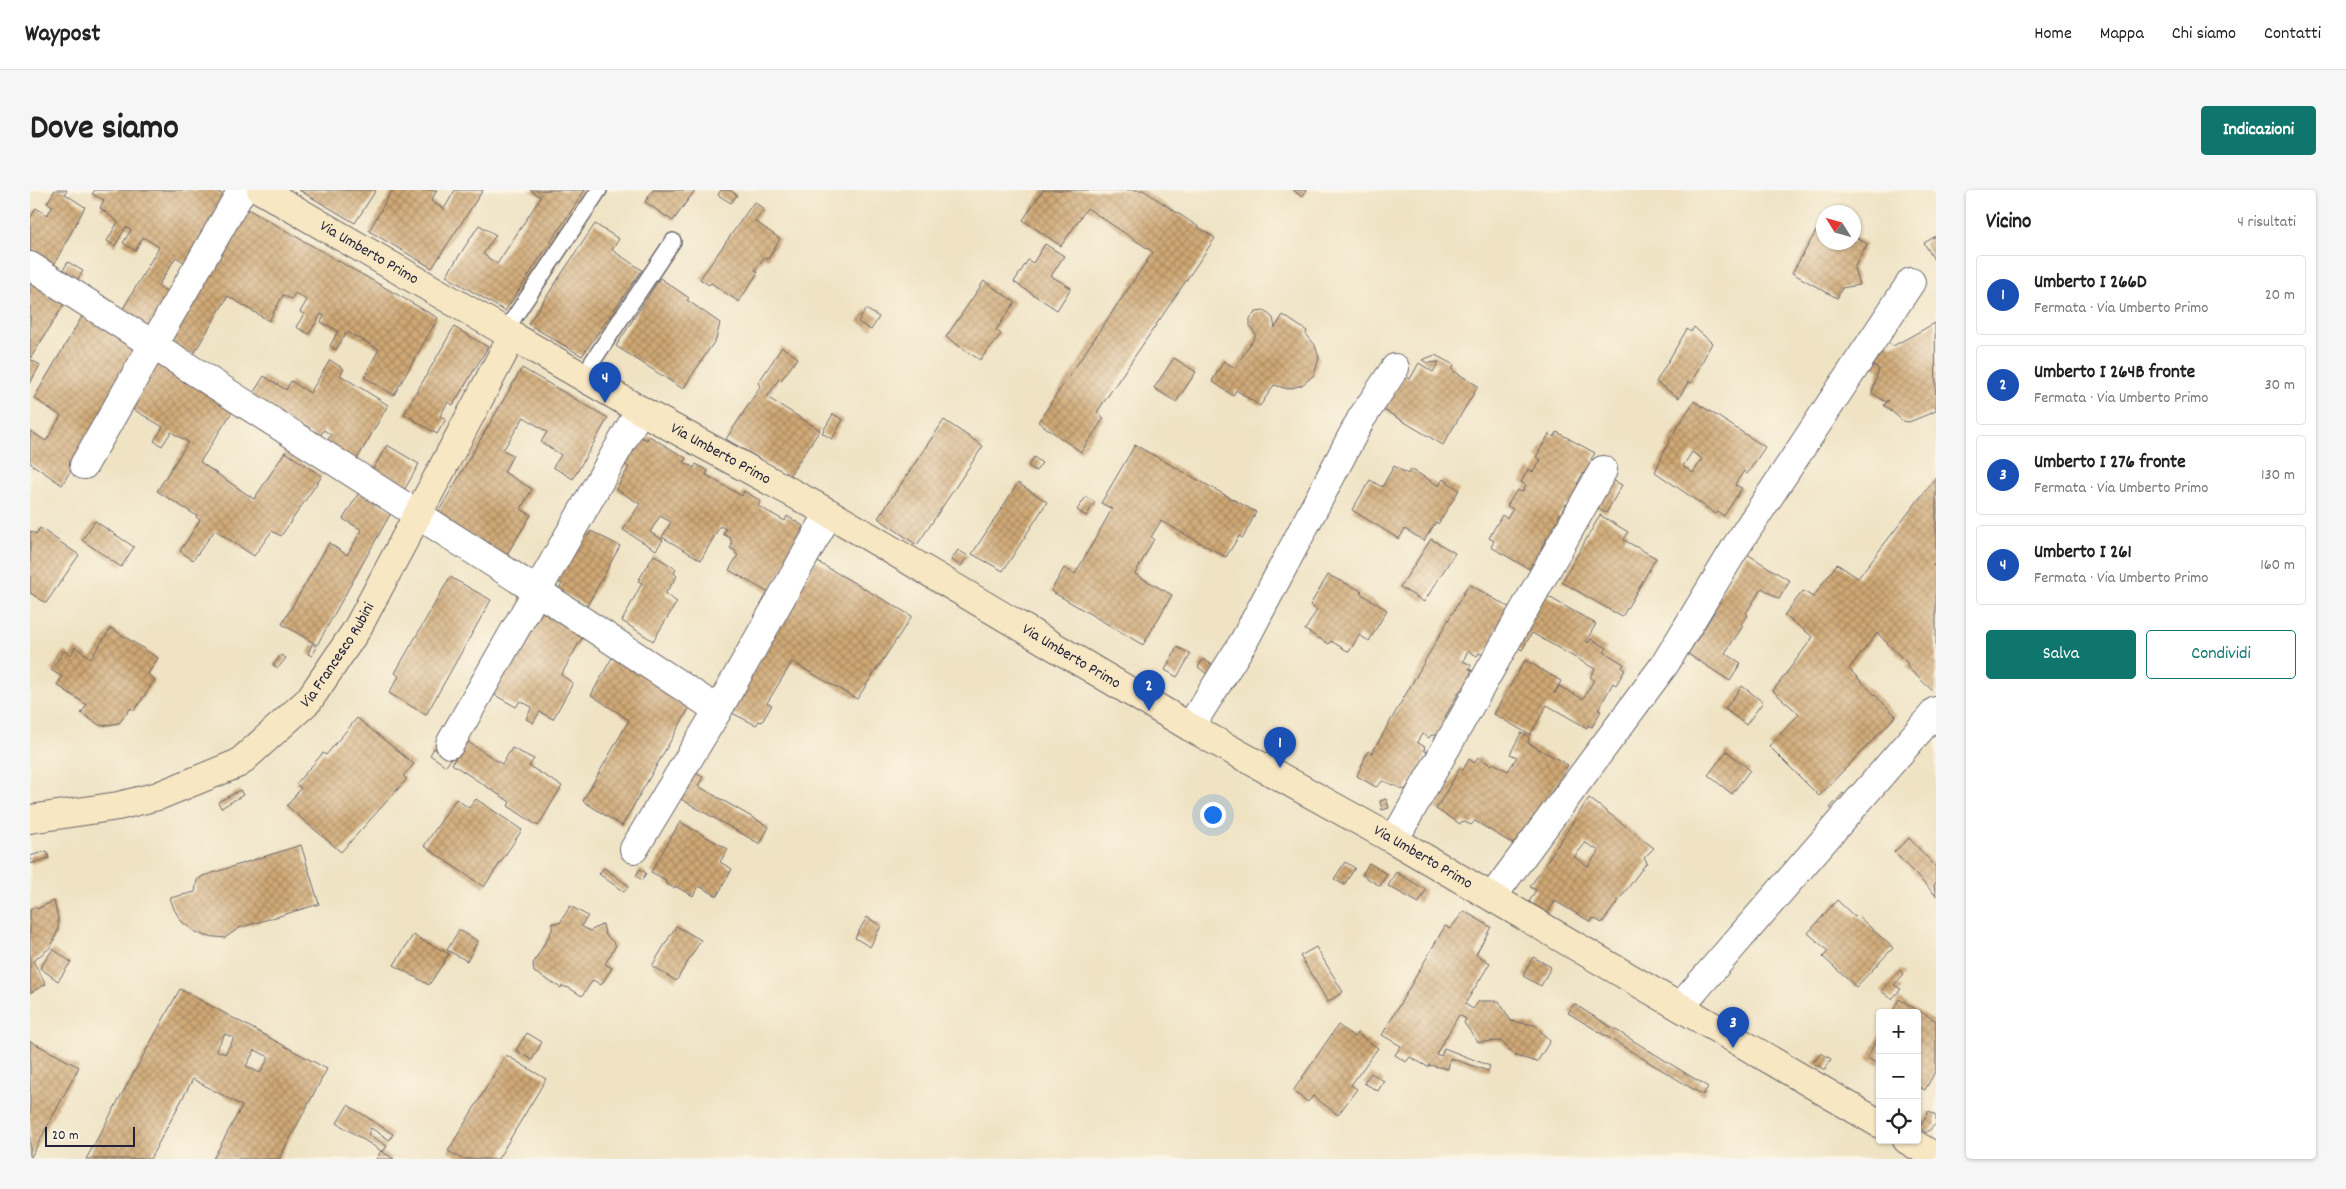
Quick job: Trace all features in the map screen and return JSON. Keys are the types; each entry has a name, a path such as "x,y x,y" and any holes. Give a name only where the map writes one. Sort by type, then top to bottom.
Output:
{"main road":[{"name":"Via Umberto Primo","path":"272,193 582,377 830,513 1190,727 1394,840 1876,1122"},
{"name":"Via Francesco Rubini","path":"30,819 118,806 158,796 239,763 309,700 356,629 509,333"},
{"path":"1914,1144 1936,1157"}],"street":[{"path":"84,465 242,190"},
{"path":"30,266 537,591 718,710"},
{"path":"1492,897 1665,664 1738,545 1911,282"},
{"path":"1190,727 1244,641 1361,419 1394,368"},
{"path":"450,744 640,410"},
{"path":"1394,840 1603,470"},
{"path":"634,849 718,710 830,513"},
{"path":"1680,1007 1936,712"}],"lane":[{"path":"509,333 599,190"},
{"path":"582,377 673,241"}],"building":[{"path":"55,190 67,190 65,194 85,207 52,268 30,259 30,218 36,208 47,215 53,206 47,203"},
{"path":"95,190 215,190 230,199 187,264 176,257 158,286 173,295 150,333 120,314 159,247 143,237 135,251 123,243 131,230 126,227 115,246 107,241 118,222 100,208 104,200 92,194"},
{"path":"299,190 376,190 355,223"},
{"path":"392,190 437,190 431,201 444,209 455,190 483,190 432,268 369,231"},
{"path":"530,190 585,190 505,311 446,276 479,225 496,235 483,254 497,264 541,197"},
{"path":"653,190 695,190 673,221 645,202"},
{"path":"721,190 730,190 737,195 731,203 718,195"},
{"path":"1043,190 1143,190 1215,238 1097,412 1104,418 1081,452 1038,422 1153,252 1087,208 1061,246 1023,220"},
{"path":"1293,190 1307,190 1302,197"},
{"path":"754,202 764,209 755,221 780,239 768,259 764,257 755,270 758,272 739,302 711,283 709,285 700,279"},
{"path":"246,208 438,318 394,395 364,377 379,349 347,332 336,350 330,346 338,331 321,322 324,316 321,314 309,334 296,327 304,314 300,312 307,300 295,293 291,299 283,295 269,321 228,296 193,355 167,344"},
{"path":"595,224 619,239 612,250 642,270 582,356 528,324"},
{"path":"1816,232 1816,250 1861,250 1861,240 1867,244 1854,268 1859,285 1842,288 1837,298 1792,273"},
{"path":"1936,236 1936,263 1924,243"},
{"path":"1045,244 1064,256 1051,276 1071,288 1057,310 1014,282 1028,260 1033,263"},
{"path":"68,262 83,271 75,284 60,275"},
{"path":"30,278 66,301 30,359"},
{"path":"660,278 720,323 716,339 683,389 616,346"},
{"path":"984,281 1015,302 996,330 1001,334 980,360 946,337"},
{"path":"866,309 879,317 871,330 858,322"},
{"path":"1265,311 1273,318 1275,328 1283,315 1307,331 1306,334 1315,345 1319,358 1314,375 1302,385 1288,389 1274,385 1260,406 1236,390 1233,396 1212,381 1224,361 1235,368 1256,335 1250,326 1250,318 1256,312"},
{"path":"84,313 142,350 62,485 30,463 30,431 46,441 61,416 34,398"},
{"path":"1935,323 1936,411 1909,422 1903,421 1884,405 1889,400 1886,402 1872,393 1879,369 1870,364 1884,340 1893,346"},
{"path":"454,327 488,347 453,405 448,402 440,416 446,419 437,434 404,414"},
{"path":"1694,327 1712,343 1691,383 1688,382 1679,398 1656,382 1687,329 1691,332"},
{"path":"782,347 798,358 781,380 779,379 767,397 820,430 789,476 726,439 757,392 760,386 758,383"},
{"path":"1435,355 1454,365 1452,370 1478,386 1443,445 1384,410 1405,375 1410,379 1419,363 1433,372 1439,362 1428,363 1422,360"},
{"path":"1174,358 1196,372 1176,402 1154,388"},
{"path":"30,359 40,365 30,383"},
{"path":"330,360 344,369 340,375 388,405 355,463 325,444 331,435 324,430 318,439 250,398 264,376 286,390 291,381 310,393"},
{"path":"159,361 234,409 200,462 254,499 285,452 322,476 281,536 272,531 254,556 215,530 193,560 180,551 200,520 197,516 157,491 188,442 171,432 162,446 154,441 163,427 131,408"},
{"path":"522,368 608,418 573,479 553,467 561,455 541,442 547,432 524,417 503,450 513,455 504,472 532,489 521,509 531,515 504,559 436,516"},
{"path":"1694,401 1765,447 1747,474 1744,471 1737,481 1735,485 1742,488 1724,516 1718,512 1716,514 1655,472 1670,439","holes":["1692,452 1702,459 1693,473 1683,466"]},
{"path":"833,414 843,420 832,439 822,433"},
{"path":"944,420 983,446 917,545 878,518"},
{"path":"1557,432 1595,453 1591,459 1596,462 1588,477 1583,473 1577,484 1582,486 1571,508 1566,504 1558,517 1564,520 1551,541 1547,538 1541,548 1547,550 1538,566 1532,563 1529,569 1491,547 1494,541 1489,538 1502,515 1507,518 1513,509 1507,506 1517,490 1522,492 1526,485 1521,482 1528,469 1533,472 1541,460 1536,457 1549,434 1554,437"},
{"path":"639,436 647,440 649,436 686,458 684,462 694,468 696,464 708,471 706,475 742,496 744,491 761,501 758,506 785,521 787,516 803,526 801,530 804,532 769,593 729,570 738,555 735,553 736,551 730,548 732,545 730,538 723,534 726,529 720,526 701,560 662,537 671,522 660,516 650,532 663,540 656,550 623,530 640,504 616,489 629,467 623,464"},
{"path":"387,445 419,464 402,494 370,474"},
{"path":"1135,445 1256,512 1243,538 1239,536 1226,557 1161,521 1151,537 1154,539 1135,574 1172,595 1143,645 1051,591 1064,568 1075,574 1112,509 1101,503"},
{"path":"1034,457 1042,463 1036,471 1028,466"},
{"path":"1394,466 1408,474 1411,469 1439,486 1443,479 1459,490 1438,524 1436,522 1424,541 1405,529 1399,539 1352,510 1370,480 1382,487"},
{"path":"1605,476 1622,485 1606,513 1594,506"},
{"path":"1936,477 1936,561 1933,564 1936,567 1936,694 1906,666 1908,664 1877,633 1849,669 1896,716 1819,796 1769,746 1799,714 1773,691 1813,637 1784,615 1803,591 1813,597 1837,564 1858,578"},
{"path":"1018,483 1047,502 1003,571 972,554"},
{"path":"360,491 392,511 317,645 282,624 329,543 347,555 362,530 343,519"},
{"path":"1086,497 1095,502 1086,516 1077,510"},
{"path":"1600,515 1628,532 1624,540 1656,558 1622,617 1562,582"},
{"path":"95,521 134,547 121,567 82,540"},
{"path":"40,528 79,555 46,603 30,593 30,531 36,534"},
{"path":"591,531 620,546 587,606 558,590 562,584 556,581 583,533 588,536"},
{"path":"1431,539 1455,553 1424,602 1400,587"},
{"path":"958,550 968,556 961,566 951,560"},
{"path":"1747,554 1790,581 1779,599 1762,588 1746,613 1748,615 1741,624 1743,626 1725,653 1741,663 1730,681 1688,654 1715,611 1711,608"},
{"path":"654,555 676,569 674,573 677,576 665,594 677,602 653,641 622,621 642,583 638,581"},
{"path":"816,561 912,616 857,699 792,662 767,703 772,705 762,722 759,721 756,725 730,712"},
{"path":"1328,575 1362,591 1360,593 1387,610 1369,641 1359,635 1349,652 1331,641 1329,644 1305,630 1317,610 1310,605"},
{"path":"450,577 491,600 426,715 389,693 399,676 395,673"},
{"path":"1469,584 1510,608 1502,626 1499,625 1492,637 1495,639 1483,655 1479,653 1477,656 1468,651 1463,661 1471,665 1469,669 1472,670 1470,674 1474,676 1465,692 1461,689 1445,717 1449,720 1440,735 1431,735 1429,738 1422,734 1417,742 1425,747 1424,750 1427,752 1416,777 1414,776 1405,790 1383,781 1376,787 1357,776 1368,751 1372,753"},
{"path":"1540,592 1596,624 1586,641 1588,643 1591,639 1607,648 1604,652 1624,664 1622,668 1625,670 1616,685 1613,683 1598,710 1601,711 1592,727 1588,725 1587,728 1547,705 1530,735 1494,714 1525,660 1561,681 1554,694 1559,686 1583,699 1594,680 1590,677 1595,669 1532,633 1522,650 1511,644"},
{"path":"543,610 583,636 561,675 573,683 553,719 540,712 533,723 526,719 532,707 520,701 516,707 493,694 516,655 520,641 523,643"},
{"path":"111,628 158,658 148,674 155,680 134,711 131,708 119,723 101,726 81,713 87,705 57,685 62,677 51,670 64,651 71,655 75,647 91,658"},
{"path":"312,644 317,647 312,656 308,654"},
{"path":"1177,647 1191,654 1177,677 1165,670"},
{"path":"281,655 286,658 278,668 273,665"},
{"path":"613,656 691,705 622,826 583,801 629,720 591,695"},
{"path":"1203,659 1237,680 1231,690 1220,680 1209,681 1207,674 1198,667"},
{"path":"1742,686 1763,702 1746,725 1725,709"},
{"path":"357,718 414,764 403,776 407,779 341,852 287,806 301,788 296,784 323,753 326,755"},
{"path":"1521,733 1529,737 1528,743 1568,765 1518,847 1475,821 1471,825 1462,821 1460,824 1436,809 1460,768 1463,770 1469,759 1474,763 1478,757 1491,765 1493,763 1508,771 1517,757 1510,754"},
{"path":"465,740 502,764 512,748 534,759 529,766 562,786 538,826 508,806 510,802 452,764"},
{"path":"434,748 451,759 446,766 430,755"},
{"path":"1727,751 1750,770 1732,794 1708,775"},
{"path":"694,772 703,777 698,786 769,827 760,844 679,798"},
{"path":"240,790 243,795 221,808 218,802"},
{"path":"1843,793 1849,798 1835,812 1830,808"},
{"path":"1589,798 1654,848 1644,858 1647,862 1602,923 1593,918 1591,922 1555,901 1548,913 1529,902 1536,890 1530,887","holes":["1584,842 1599,851 1588,866 1574,857 1584,845"]},
{"path":"456,799 469,808 476,799 522,830 484,887 424,846"},
{"path":"1386,799 1389,808 1382,810 1380,801"},
{"path":"680,822 728,849 720,862 732,869 717,896 699,886 693,896 665,883 666,880 651,872"},
{"path":"1909,838 1936,867 1936,883 1934,885 1936,896 1894,852"},
{"path":"301,845 319,904 239,928 225,938 205,936 194,931 181,921 174,909 170,898 195,892 197,880 203,876"},
{"path":"47,851 49,858 30,864 30,856"},
{"path":"1345,862 1355,868 1344,885 1334,879"},
{"path":"1369,863 1387,874 1380,886 1362,875"},
{"path":"604,868 629,886 624,892 599,874"},
{"path":"640,869 646,873 642,880 636,876"},
{"path":"1396,872 1426,890 1419,903 1388,886"},
{"path":"1837,900 1855,917 1857,915 1893,948 1856,987 1823,957 1828,951 1808,933"},
{"path":"54,901 58,919 58,930 51,947 33,961 46,984 30,993 30,910 35,907 37,909"},
{"path":"570,906 588,916 581,926 590,931 603,924 605,934 616,945 605,964 612,968 601,985 593,980 582,996 569,988 562,986 561,988 534,972 533,964 552,930 552,923 560,923"},
{"path":"1464,911 1491,927 1476,954 1490,963 1465,1004 1473,1009 1479,1001 1499,1001 1511,1021 1535,1025 1550,1041 1537,1062 1516,1056 1501,1041 1478,1042 1464,1023 1466,1019 1459,1015 1436,1054 1441,1056 1444,1048 1490,1066 1488,1071 1450,1058 1448,1069 1429,1065 1428,1067 1410,1057 1406,1062 1395,1055 1401,1046 1382,1035 1445,926 1450,929"},
{"path":"867,917 881,926 870,947 855,938"},
{"path":"676,926 701,940 676,981 652,966"},
{"path":"459,930 478,941 467,961 447,950"},
{"path":"413,935 449,954 429,985 394,965"},
{"path":"1316,947 1343,992 1328,1002 1300,956"},
{"path":"53,949 71,962 58,981 40,968"},
{"path":"1533,957 1551,967 1541,986 1523,976"},
{"path":"1900,970 1904,974 1894,985 1901,989 1892,999 1881,991"},
{"path":"180,989 327,1069 279,1159 213,1159 242,1106 193,1079 150,1159 86,1159","holes":["225,1034 234,1038 225,1054 216,1050","255,1050 269,1057 260,1073 246,1066"]},
{"path":"1899,999 1916,1009 1894,1009"},
{"path":"1574,1004 1708,1087 1703,1095 1568,1013"},
{"path":"1921,1012 1936,1021 1936,1070 1925,1090 1921,1088"},
{"path":"1338,1025 1354,1037 1357,1033 1378,1048 1351,1085 1357,1089 1338,1115 1313,1096 1308,1102 1293,1091"},
{"path":"527,1033 542,1042 532,1060 516,1050"},
{"path":"30,1041 79,1067 30,1159"},
{"path":"1876,1041 1876,1063 1867,1058"},
{"path":"1821,1053 1831,1059 1825,1070 1813,1063"},
{"path":"506,1055 546,1079 498,1159 462,1159 448,1151"},
{"path":"1371,1073 1384,1081 1378,1091 1364,1083"},
{"path":"348,1105 393,1134 390,1140 371,1128 368,1134 387,1146 383,1152 337,1123"},
{"path":"1929,1111 1936,1115 1936,1124 1926,1133 1921,1129 1921,1124"},
{"path":"381,1151 394,1159 376,1159"}],"place":[{"name":"Umberto I 261","path":"605,403"},
{"name":"Umberto I 264B fronte","path":"1149,711"},
{"name":"Umberto I 266D","path":"1280,768"},
{"name":"Umberto I 276 fronte","path":"1733,1048"}]}
